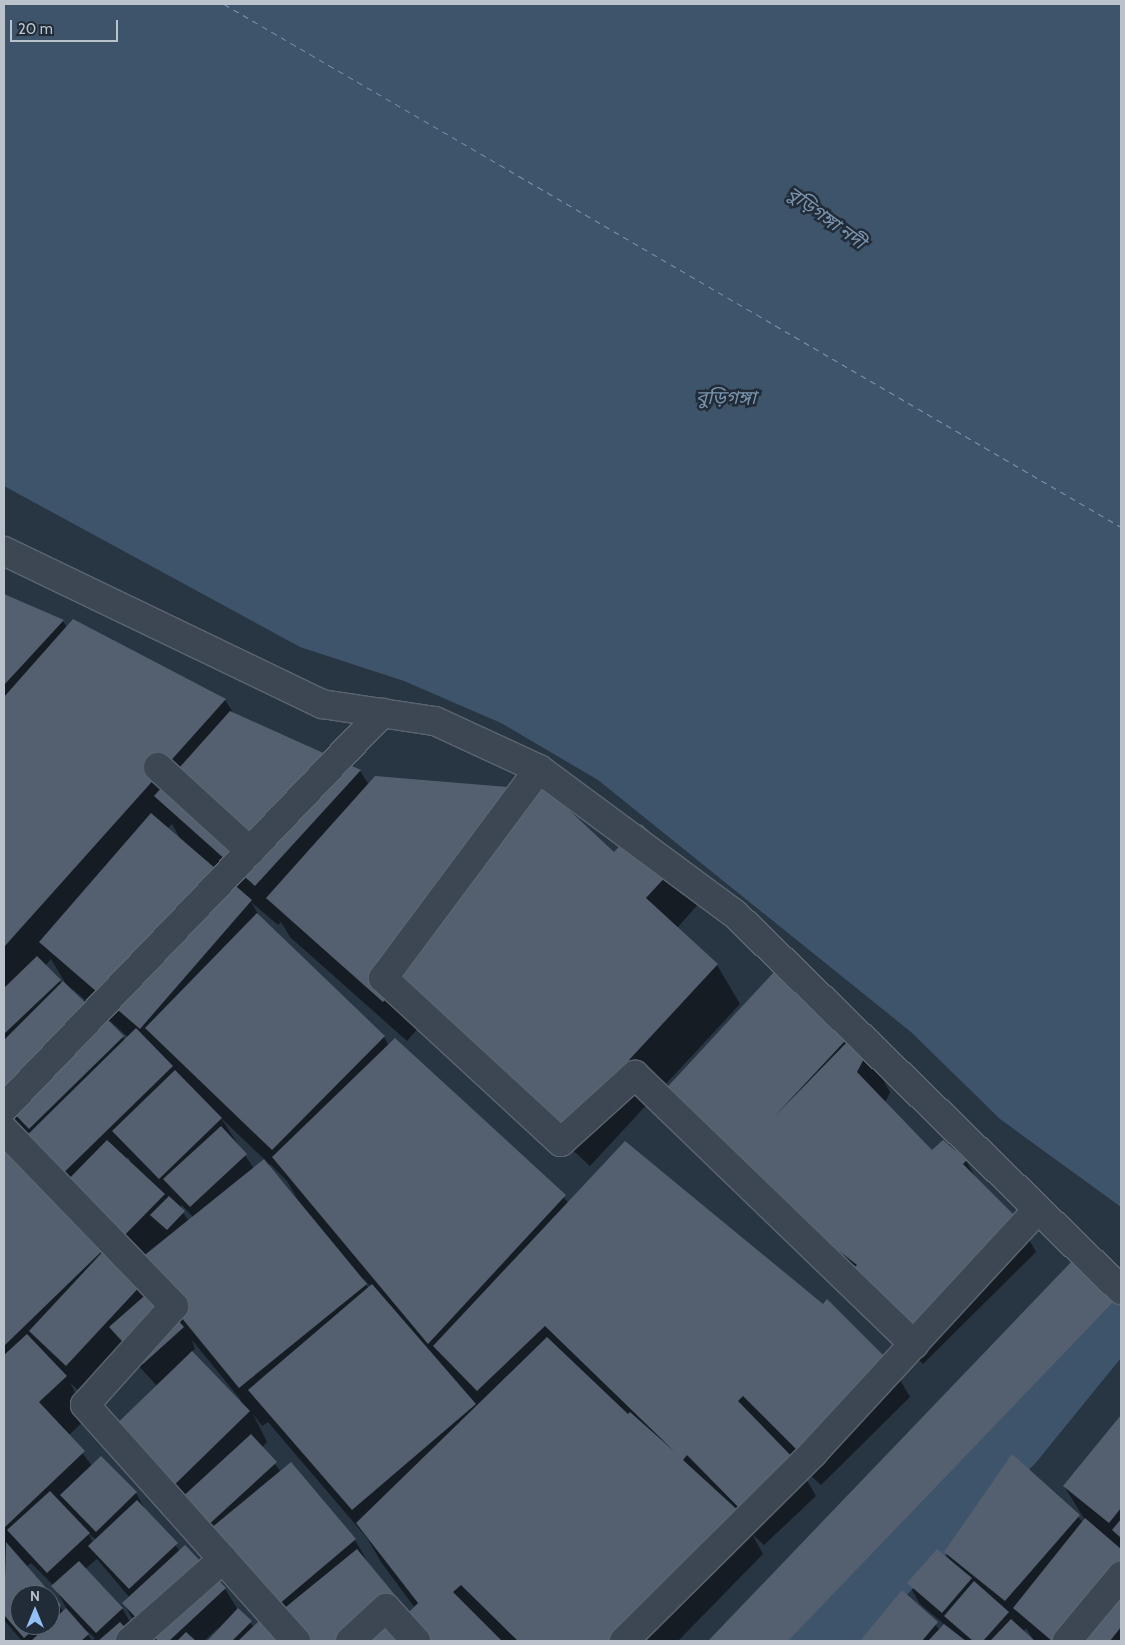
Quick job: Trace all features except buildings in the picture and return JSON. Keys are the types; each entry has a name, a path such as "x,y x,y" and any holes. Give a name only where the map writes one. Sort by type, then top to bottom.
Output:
{"street":[{"path":"4,551 322,704 435,721 538,769 735,914 1121,1290"},
{"path":"4,1108 382,713"},
{"path":"158,767 250,851"},
{"path":"538,769 383,978 562,1142 635,1075 914,1344"},
{"path":"4,1130 174,1306 85,1405 296,1641"},
{"path":"624,1641 813,1453 1037,1210"},
{"path":"130,1641 223,1560"},
{"path":"1067,1641 1121,1576"},
{"path":"350,1641 386,1608 416,1641"}],"water":[{"name":"বুড়িগঙ্গা","path":"4,4 1121,4 1121,1207 1000,1119 911,1032 598,780 501,723 404,681 300,647 4,486"}],"waterway":[{"path":"817,1641 1013,1440 1121,1307"}],"ferry route":[{"path":"224,4 1121,527"}],"water label":[{"name":"বুড়িগঙ্গা নদী","path":"826,218"}]}
